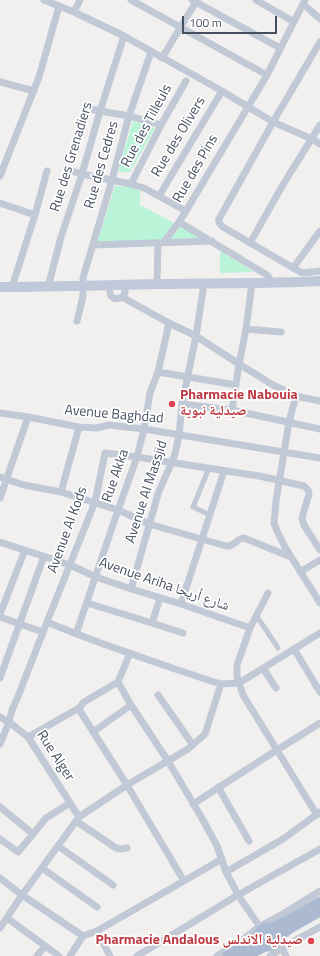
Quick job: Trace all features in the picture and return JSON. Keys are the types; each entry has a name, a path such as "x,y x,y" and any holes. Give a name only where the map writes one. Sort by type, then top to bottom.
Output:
{"main road":[{"path":"0,287 273,283 302,278 320,282"},
{"path":"228,956 250,949 268,932 320,902"},
{"path":"286,922 320,911"},
{"path":"268,932 260,942 269,952"},
{"path":"250,949 269,952"}],"street":[{"path":"44,0 74,12 124,36 222,91 273,122 320,144"},
{"path":"74,12 80,0"},
{"path":"131,0 267,74"},
{"path":"256,0 294,22"},
{"path":"162,58 181,28 195,1 280,48"},
{"path":"304,2 320,19"},
{"name":"Rue des Pins","path":"161,243 179,222 186,211 267,74 304,2"},
{"path":"0,176 39,77 59,6"},
{"name":"Rue des Grenadiers","path":"48,287 61,237 124,36"},
{"path":"320,42 273,122 218,221 223,227 294,268 302,278 320,271"},
{"name":"Rue des Cedres","path":"77,321 83,296 83,278 129,116 151,52"},
{"name":"Rue des Tilleuls","path":"131,184 161,125 186,81"},
{"path":"0,82 34,91"},
{"name":"Rue des Olivers","path":"159,196 222,91"},
{"path":"87,108 129,116 161,125"},
{"path":"250,243 284,183 320,125"},
{"path":"0,153 8,156"},
{"path":"68,170 144,188 186,211"},
{"path":"12,287 35,215 47,171"},
{"path":"0,203 35,215"},
{"path":"179,222 267,275 273,283"},
{"path":"294,268 320,231"},
{"path":"93,245 212,241"},
{"path":"157,284 161,243"},
{"name":"Avenue Al Massjid","path":"131,589 158,494 172,462 196,336 204,283"},
{"path":"232,410 252,283"},
{"path":"109,285 110,294 113,298 118,299 125,293 124,285"},
{"path":"122,297 196,336 273,385 296,396 320,401"},
{"name":"Rue Akka","path":"76,634 137,457 144,429 150,393 158,372 170,322"},
{"path":"246,328 281,332"},
{"path":"158,372 236,385"},
{"path":"296,396 289,422 274,523 300,572 318,594 320,603"},
{"path":"182,404 232,410 320,429"},
{"name":"Avenue Baghdad","path":"0,412 79,428 97,428 109,425 144,429 320,458"},
{"path":"0,498 3,478 28,417"},
{"path":"61,492 79,428"},
{"name":"Avenue Al Kods","path":"0,744 12,710 95,502 105,453 137,457"},
{"path":"137,457 280,480 306,487 309,494 303,514 303,521 320,550"},
{"path":"209,468 193,507 210,515"},
{"path":"181,604 224,471"},
{"path":"3,478 95,502 118,510 149,524 226,546 230,546 244,538 291,557"},
{"name":"Avenue Ariha شارع أريحا","path":"0,542 70,565 131,589 181,604 250,628"},
{"path":"25,550 0,616 43,632"},
{"path":"0,678 44,556"},
{"path":"300,572 320,560"},
{"path":"226,872 283,839 318,813 243,695 237,677 237,665 250,628 268,594"},
{"path":"152,622 160,598"},
{"path":"87,603 152,622 183,633"},
{"path":"256,615 278,648"},
{"path":"47,622 130,654 221,684 239,683 320,633"},
{"path":"294,649 320,692"},
{"path":"28,737 79,708 84,702 118,682 130,654"},
{"path":"263,668 276,688"},
{"path":"118,682 131,705 168,761 211,834 226,872 238,895 286,956"},
{"path":"0,928 22,895 78,819 127,785 194,745 206,734 221,684"},
{"path":"158,695 194,745"},
{"path":"93,732 131,705"},
{"path":"79,708 184,881"},
{"name":"Rue Alger","path":"0,718 9,722 28,737 70,803 78,819"},
{"path":"193,804 320,724"},
{"path":"218,788 249,841"},
{"path":"0,839 18,852 46,818 70,803"},
{"path":"0,807 34,834"},
{"path":"78,819 116,848 128,848"},
{"path":"58,846 113,885"},
{"path":"137,956 238,895 320,849"},
{"path":"70,956 83,936 97,931 222,859"},
{"path":"42,868 97,907"},
{"path":"0,878 22,895 83,936"},
{"path":"296,940 286,922 320,891"},
{"path":"7,918 59,956"},
{"path":"269,952 282,949 320,927"},
{"path":"97,931 110,956"},
{"path":"37,956 45,946"},
{"path":"217,956 250,949"}],"green space":[{"path":"133,121 155,128 130,172 118,172"},
{"path":"115,186 133,187 140,191 140,205 174,223 162,240 97,243"},
{"path":"181,226 200,238 171,239"},
{"path":"220,251 254,272 220,273"}],"place":[{"name":"Pharmacie Nabouia صيدلية نبوية","path":"172,404"},
{"name":"Pharmacie Andalous صيدلية الاندلس","path":"311,941"}]}
